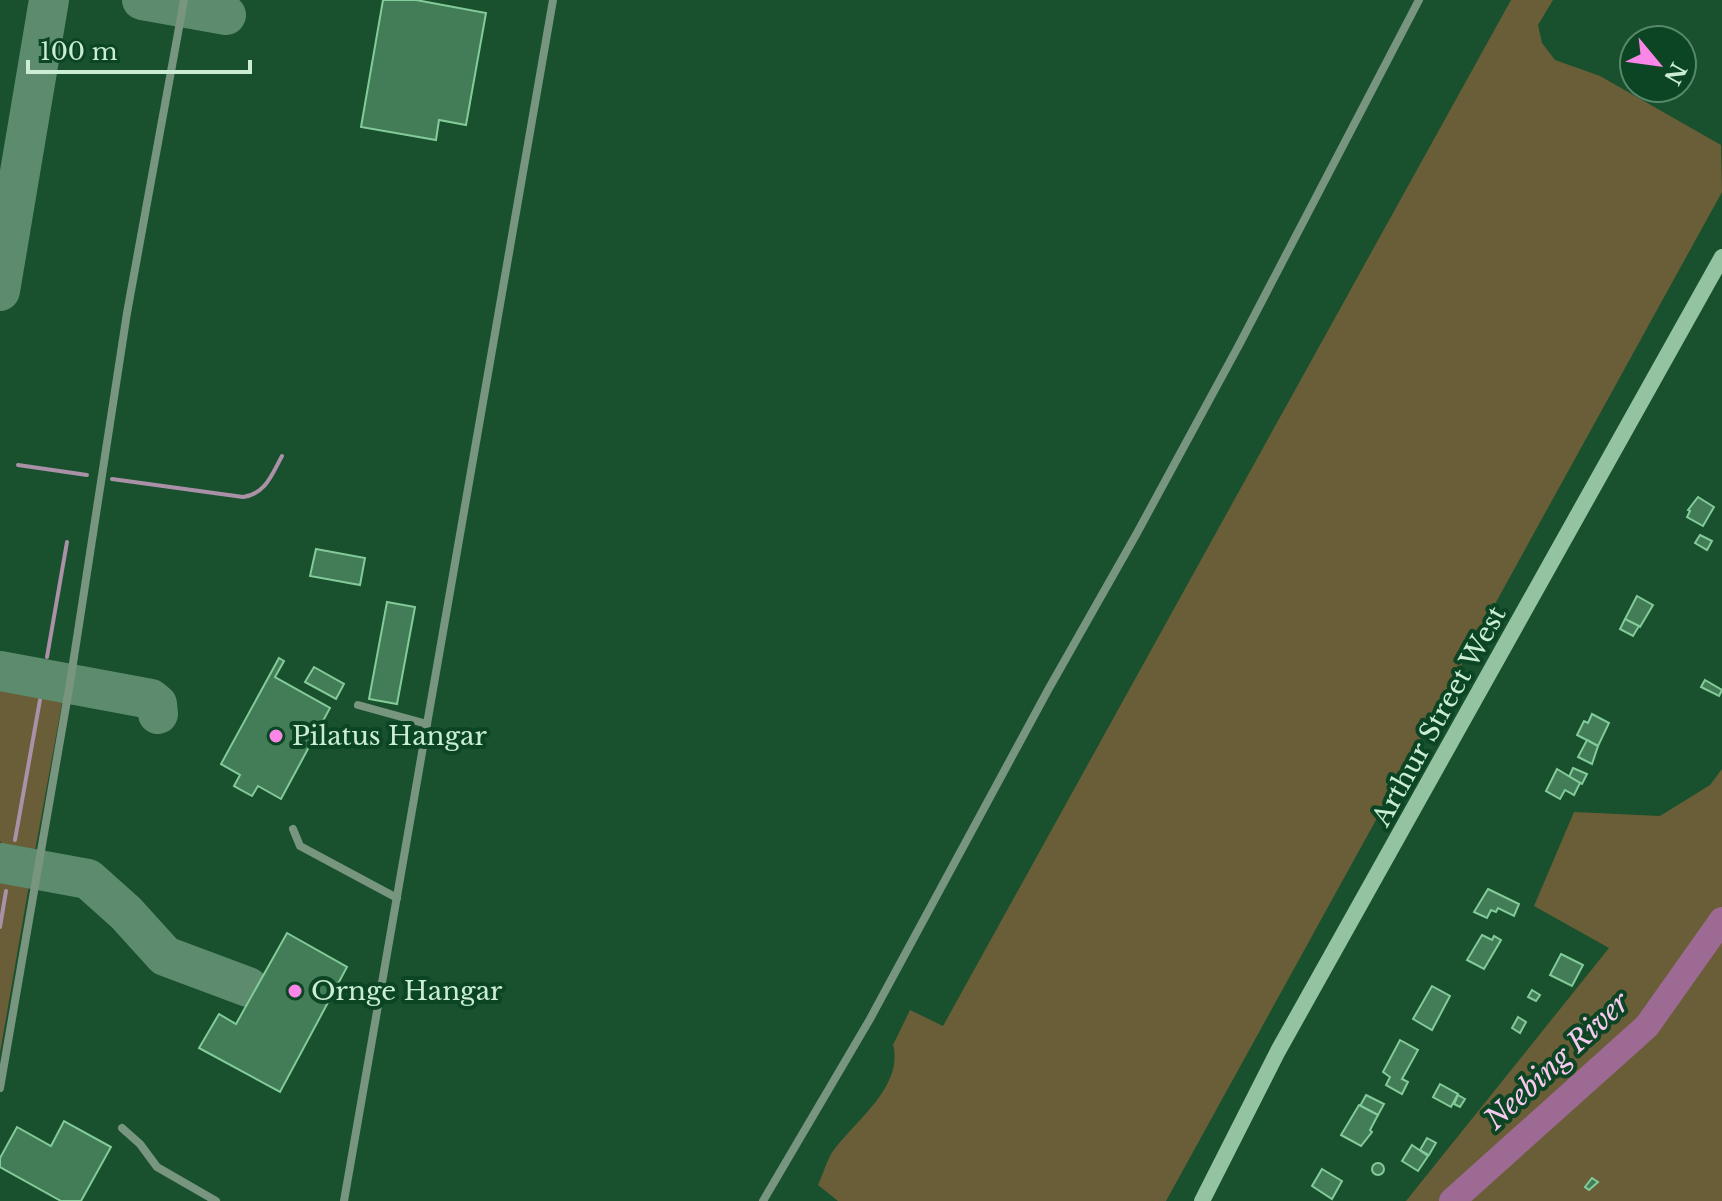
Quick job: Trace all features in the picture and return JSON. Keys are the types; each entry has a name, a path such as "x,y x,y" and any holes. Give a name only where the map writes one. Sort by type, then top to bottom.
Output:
{"main road":[{"name":"Arthur Street West","path":"1202,1201 1278,1051 1722,257"}],"lane":[{"path":"0,1088 70,683 127,313 184,0"},
{"path":"344,1201 553,0"},
{"path":"763,1201 870,1019 1144,520 1419,0"},
{"path":"358,705 427,724"},
{"path":"293,829 300,846 397,898"},
{"path":"122,1128 140,1144 157,1167 216,1201"}],"shaded area":[{"path":"1511,0 1553,0 1538,25 1542,43 1555,60 1600,76 1618,86 1618,104 1649,104 1721,145 1722,192 1166,1201 838,1201 818,1185 833,1151 885,1089 894,1060 893,1045 910,1010 943,1026"},
{"path":"0,686 63,698 35,851 3,845 0,841"},
{"path":"1722,769 1722,1201 1406,1201 1609,948 1534,906 1574,812 1660,816 1710,785"},
{"path":"0,880 29,885 0,1053"}],"building":[{"path":"383,0 416,0 486,13 466,125 439,120 436,140 361,127"},
{"path":"1698,497 1714,507 1703,526 1687,517 1688,510"},
{"path":"1700,535 1712,541 1707,550 1695,543"},
{"path":"316,549 365,558 360,585 310,576"},
{"path":"1637,596 1653,605 1640,627 1625,619"},
{"path":"387,602 415,607 397,704 369,699"},
{"path":"1625,619 1639,626 1633,636 1620,629"},
{"name":"Pilatus Hangar","path":"279,658 284,661 275,677 330,708 281,799 258,786 252,796 234,786 240,775 221,764"},
{"path":"314,667 344,684 336,699 305,682"},
{"path":"1705,680 1722,690 1719,696 1701,687"},
{"path":"1592,714 1609,723 1598,746 1577,735 1584,721 1588,723"},
{"path":"1587,740 1598,746 1592,764 1578,757"},
{"path":"1573,768 1587,774 1582,784 1569,777"},
{"path":"1557,769 1580,783 1574,795 1565,790 1560,799 1546,791"},
{"path":"1488,889 1519,904 1514,916 1498,908 1496,912 1491,910 1487,918 1474,912"},
{"name":"Ornge Hangar","path":"287,933 347,967 280,1092 199,1048 219,1014 236,1024"},
{"path":"1482,935 1501,940 1484,969 1467,960"},
{"path":"1561,954 1583,965 1572,986 1550,975"},
{"path":"1432,986 1450,996 1432,1030 1413,1019"},
{"path":"1532,990 1540,995 1536,1001 1528,997"},
{"path":"1518,1017 1526,1022 1520,1033 1512,1028"},
{"path":"1400,1040 1418,1050 1402,1079 1408,1082 1402,1094 1386,1085 1390,1077 1383,1072"},
{"path":"1440,1084 1458,1094 1451,1107 1433,1097"},
{"path":"1366,1095 1384,1104 1378,1115 1360,1106"},
{"path":"1458,1095 1465,1099 1460,1107 1454,1104"},
{"path":"1359,1105 1378,1115 1370,1130 1372,1132 1361,1146 1341,1135"},
{"path":"64,1121 111,1147 81,1201 61,1201 0,1167 0,1158 17,1127 51,1146"},
{"path":"1427,1138 1436,1143 1429,1155 1420,1150"},
{"path":"1412,1145 1428,1156 1418,1171 1402,1161"},
{"path":"1373,1164 1383,1164 1383,1174 1373,1174"},
{"path":"1322,1169 1342,1181 1332,1199 1312,1186"},
{"path":"1592,1178 1598,1182 1589,1190 1585,1187"}],"waterway":[{"path":"112,479 243,497 263,487 282,456"},
{"path":"18,465 87,475"},
{"path":"47,657 67,542"},
{"path":"15,840 40,700"},
{"path":"0,927 6,891"},
{"name":"Neebing River","path":"1452,1201 1647,1026 1722,920"}],"taxiway":[{"path":"0,291 49,0"},
{"path":"142,0 226,15"},
{"path":"0,671 151,699 157,704 158,714"},
{"path":"0,863 88,879 126,913 165,956 248,987"}],"place":[{"name":"Pilatus Hangar","path":"276,736"},
{"name":"Ornge Hangar","path":"295,991"}]}
